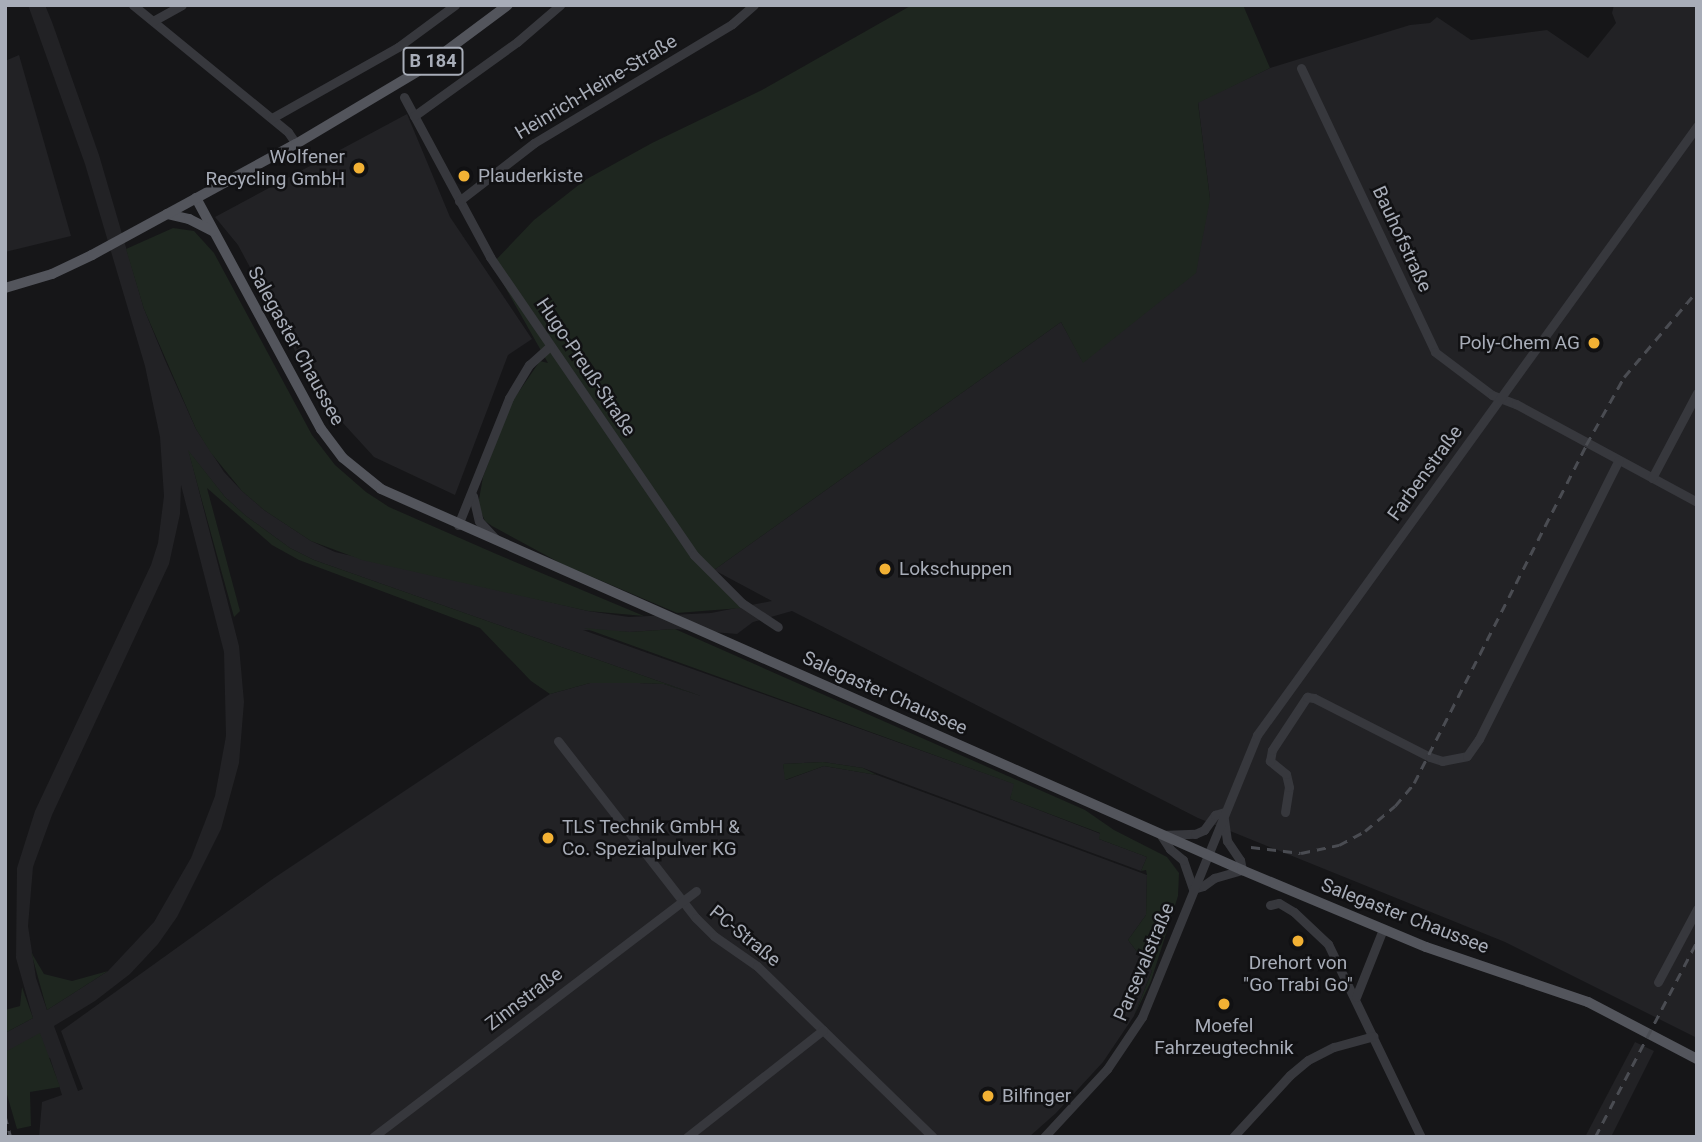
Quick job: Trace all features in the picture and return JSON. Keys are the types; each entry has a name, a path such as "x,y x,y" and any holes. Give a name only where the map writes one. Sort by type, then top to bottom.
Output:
{"main road":[{"name":"B 184","path":"5,288 52,274 92,255 296,144 413,75 508,5"},
{"name":"Salegaster Chaussee","path":"196,198 315,419 335,449 357,471 381,489 1242,870 1382,929 1578,998 1697,1059"},
{"path":"167,214 189,219 214,231"}],"street":[{"path":"133,5 272,118 288,132 296,144"},
{"path":"153,21 182,5"},
{"path":"272,118 398,47 455,5"},
{"path":"414,116 517,43 560,5"},
{"name":"Heinrich-Heine-Straße","path":"459,201 534,142 732,24 754,5"},
{"name":"Bauhofstraße","path":"1301,68 1432,348 1500,399 1516,404 1697,502"},
{"name":"Hugo-Preuß-Straße","path":"404,97 490,257 694,555 734,596 778,627"},
{"name":"Farbenstraße","path":"1207,855 1256,735 1697,126"},
{"path":"458,524 509,398 529,365 550,346"},
{"path":"1653,478 1697,393"},
{"path":"1285,812 1289,787 1286,774 1270,761 1272,750 1307,697 1314,698 1430,757 1442,761 1467,756 1479,739 1619,460"},
{"path":"472,494 479,521 497,541"},
{"name":"PC-Straße","path":"558,741 681,902 706,929 757,967 933,1137"},
{"path":"1224,812 1225,835 1240,860 1242,870 1214,878 1194,889 1183,860 1170,849 1161,835 1195,834 1204,830 1215,815 1224,812"},
{"name":"Parsevalstraße","path":"1044,1137 1100,1078 1133,1032 1154,992 1207,855"},
{"name":"Zinnstraße","path":"373,1137 696,891"},
{"path":"1269,905 1279,903 1287,907 1318,932 1336,957 1419,1134 1409,1137"},
{"path":"1658,982 1697,909"},
{"path":"1356,997 1382,929"},
{"path":"687,1137 823,1030"},
{"path":"1233,1137 1290,1075 1308,1060 1334,1047 1374,1036"}],"shaded area":[{"path":"28,5 45,5 52,22 99,155 144,309 196,429 224,472 264,510 311,541 335,552 588,611 629,617 711,613 772,601 714,570 1061,322 1083,362 1210,199 1198,102 1270,68 1410,25 1430,23 1437,17 1471,40 1547,30 1588,58 1616,23 1612,13 1614,5 1697,5 1697,1038 1505,942 1198,818 792,611 753,622 737,634 675,629 630,632 583,630 1015,784 1010,799 1101,834 1099,839 1147,857 1141,871 863,768 823,762 783,764 786,780 824,766 877,775 1147,875 1146,915 1128,940 1152,971 1134,1016 1103,1062 1056,1113 1029,1137 39,1137 42,1102 62,1095 50,1058 5,1052 5,1033 33,1018 16,958 17,868 35,811 151,565 158,543 164,496 160,437 145,366 85,164","holes":["189,452 225,497 246,516 290,548 314,560 701,696 664,684 639,683 590,683 550,694 274,878 61,1031 83,1089 78,1091 54,1026 95,1001 130,974 158,944 177,917 221,829 239,763 244,702 239,646","181,485 224,652 226,736 215,796 191,858 154,922 108,971 47,1010 36,978 28,926 33,867 52,815 169,564 180,514"]},
{"path":"912,5 1243,5 1270,68 1198,103 1210,199 1196,273 1083,363 1061,322 714,570 710,577 741,608 677,613 562,564 485,521 478,505 483,477 511,403 540,361 548,363 492,264 534,220 585,180 652,143 762,90"},
{"path":"19,55 71,236 5,252 5,61"},
{"path":"407,114 450,217 532,339 508,355 455,495 374,457 321,399 238,245 215,217"},
{"path":"173,228 194,231 214,253 312,435 335,465 366,492 389,507 644,616 588,611 362,560 311,541 264,510 242,491 211,453 196,429 144,309 126,249"},
{"path":"188,450 225,497 246,516 290,548 314,560 701,696 664,684 639,683 590,683 550,694 531,681 480,628 299,560 272,545 207,488 240,611 234,617"},
{"path":"584,628 630,632 675,629 1085,810 1114,830 1167,857 1179,873 1178,896 1151,981 1134,1016 1152,971 1128,940 1146,915 1147,875 1146,870 1141,871 1147,857 1099,839 1100,833 1010,799 1014,784"},
{"path":"823,762 863,768 877,775 824,766 785,780 783,764"},
{"path":"31,952 44,974 72,981 108,971 47,1010"},
{"path":"22,987 33,1018 5,1033 5,1010 20,1006"},
{"path":"40,1033 60,1087 30,1092 31,1126 17,1129 5,1088 5,1052"},
{"path":"1635,1042 1654,1051 1611,1137 1585,1137"}],"railway":[{"path":"1251,847 1301,853 1339,845 1365,831 1395,806 1414,783 1586,445 1624,377 1697,291"},
{"path":"1595,1137 1697,941"},
{"path":"5,1115 11,1137"}],"place":[{"name":"Wolfener Recycling GmbH","path":"359,168"},
{"name":"Plauderkiste","path":"464,176"},
{"name":"Poly-Chem AG","path":"1594,343"},
{"name":"Lokschuppen","path":"885,569"},
{"name":"TLS Technik GmbH & Co. Spezialpulver KG","path":"548,838"},
{"name":"Drehort von \"Go Trabi Go\"","path":"1298,941"},
{"name":"Moefel Fahrzeugtechnik","path":"1224,1004"},
{"name":"Bilfinger","path":"988,1096"}]}
